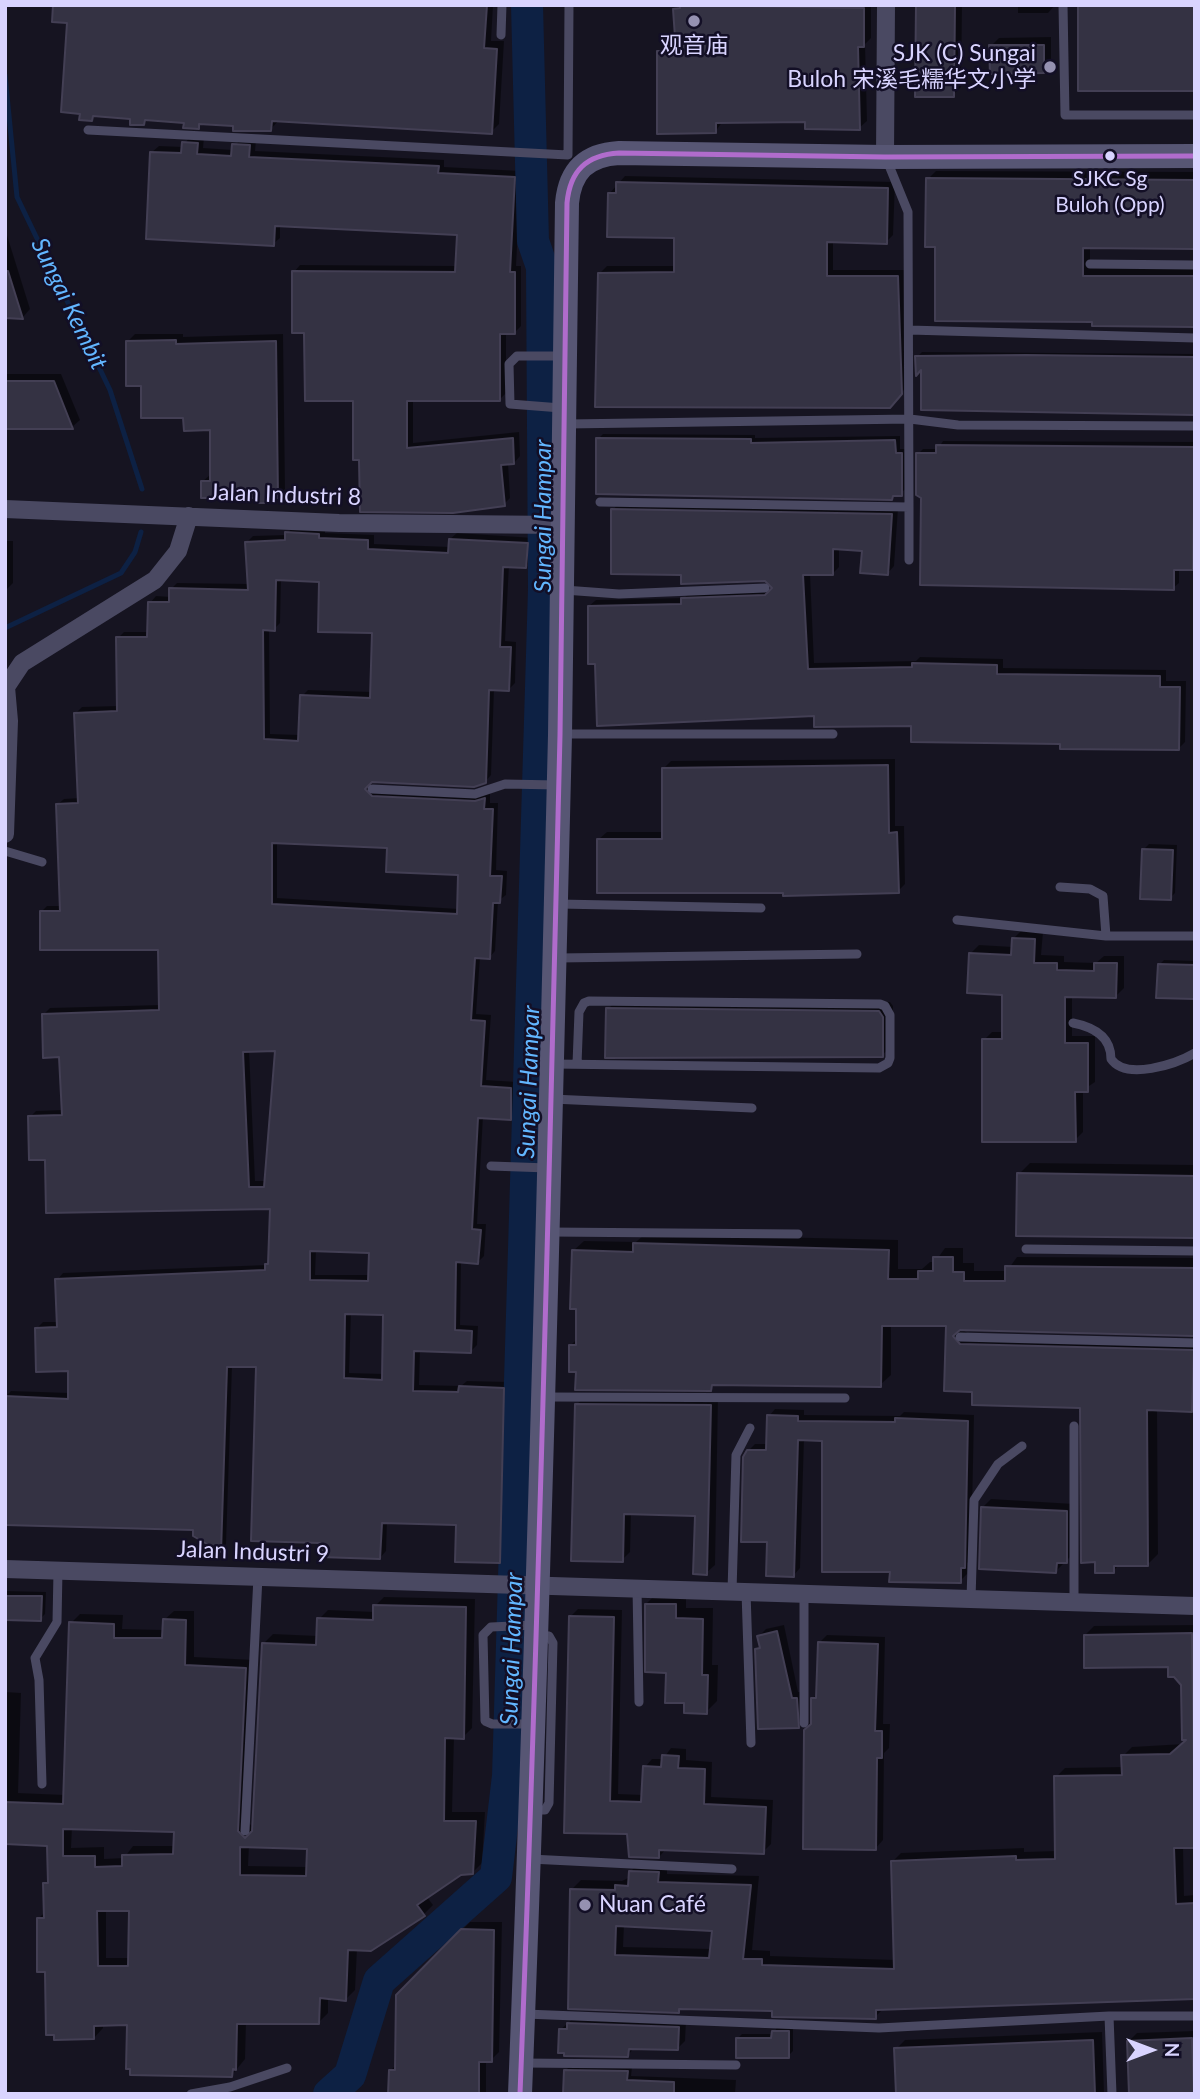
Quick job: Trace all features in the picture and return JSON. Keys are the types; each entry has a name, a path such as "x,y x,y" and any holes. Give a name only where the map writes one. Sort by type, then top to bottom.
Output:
{"street":[{"path":"885,157 887,5"},
{"path":"520,2094 530,1810 529,1725 533,1586 543,1397 547,1232 543,1168 550,1099 554,785 560,734 562,590 558,356 567,203 574,161 619,153 885,157 1195,156"},
{"name":"Jalan Industri 8","path":"5,509 339,523 559,525"},
{"path":"5,834 9,721 5,696 9,678 22,663 155,580 178,551 189,516"},
{"name":"Jalan Industri 9","path":"5,1569 1195,1606"}],"lane":[{"path":"501,35 502,5"},
{"path":"88,130 541,153 574,161 569,5"},
{"path":"1063,5 1065,115 1195,115"},
{"path":"885,157 908,212 909,560"},
{"path":"1090,264 1195,265"},
{"path":"909,330 1195,338"},
{"path":"558,356 511,358 508,399 516,407 559,413 909,419 958,425 1195,426"},
{"path":"600,502 909,507"},
{"path":"562,590 619,594 765,588"},
{"path":"560,734 833,734"},
{"path":"372,789 475,794 505,785 554,785"},
{"path":"5,851 42,862"},
{"path":"1060,887 1090,888 1103,897 1106,936"},
{"path":"554,904 761,908"},
{"path":"957,920 1106,936 1195,936"},
{"path":"553,958 857,954"},
{"path":"550,1064 879,1068 884,1067 890,1058 890,1015 885,1006 880,1004 589,1001 584,1003 579,1012 577,1064"},
{"path":"1073,1023 1090,1026 1100,1033 1108,1045 1111,1059 1122,1067 1148,1070 1179,1063 1195,1053"},
{"path":"550,1099 752,1108"},
{"path":"491,1166 543,1168"},
{"path":"547,1232 797,1234"},
{"path":"1026,1250 1195,1251"},
{"path":"960,1337 1195,1343"},
{"path":"543,1397 845,1398"},
{"path":"1074,1426 1074,1602"},
{"path":"750,1428 736,1455 739,1591 751,1743"},
{"path":"971,1599 974,1500 998,1464 1022,1446"},
{"path":"42,1784 39,1680 35,1653 51,1636 57,1622 58,1571"},
{"path":"245,1831 258,1577"},
{"path":"637,1588 639,1702"},
{"path":"804,1593 804,1723"},
{"path":"529,1725 501,1725 485,1721 484,1631 500,1627 532,1628 549,1636 553,1643 549,1803 545,1810 530,1810"},
{"path":"528,1859 732,1869"},
{"path":"522,2013 879,2028 1109,2016 1195,2016"},
{"path":"1109,2016 1112,2094"},
{"path":"521,2063 736,2065"},
{"path":"191,2094 230,2087 287,2068"}],"building":[{"path":"53,5 487,5 484,48 497,49 492,134 272,121 271,131 233,131 233,126 199,124 199,129 183,128 184,123 145,120 144,125 130,125 130,119 93,116 92,121 79,120 80,114 61,112 67,23 52,22"},
{"path":"680,5 864,8 864,47 858,47 860,130 805,129 805,122 716,123 716,133 657,134 657,51 676,51 673,9 680,8"},
{"path":"916,5 955,5 954,97 915,97"},
{"path":"1078,5 1195,5 1195,91 1078,91"},
{"path":"989,45 1044,45 1044,73 990,74"},
{"path":"182,142 198,143 197,154 231,156 232,144 250,145 249,157 439,166 438,173 515,177 510,272 515,272 515,334 500,334 500,401 407,401 407,448 513,438 514,464 501,465 505,506 453,513 360,512 359,460 353,460 353,401 305,401 304,333 292,333 292,271 455,272 457,235 275,226 274,246 146,239 150,152 181,153"},
{"path":"926,178 1195,180 1195,249 1083,248 1083,276 1195,276 1195,327 1092,326 1092,322 935,321 935,247 925,247"},
{"path":"616,182 888,188 887,244 827,242 827,276 898,276 902,394 890,408 595,407 598,273 674,272 674,238 607,237 608,193 616,193"},
{"path":"5,271 8,271 23,319 5,318"},
{"path":"176,340 176,344 276,341 278,498 273,498 273,503 259,503 259,498 201,498 201,481 210,481 210,430 184,431 183,418 141,418 141,386 126,386 126,341"},
{"path":"915,356 1195,357 1195,415 921,410 921,370 916,376"},
{"path":"5,381 54,381 73,429 5,429"},
{"path":"596,438 751,439 751,443 895,440 896,453 902,453 902,496 893,496 892,500 596,494"},
{"path":"936,445 1195,447 1193,570 1174,570 1174,590 920,585 921,498 916,495 916,453 936,453"},
{"path":"611,509 892,514 888,575 860,573 862,551 833,549 833,575 803,575 808,669 912,667 912,663 997,665 997,674 1160,676 1160,687 1180,687 1179,750 1060,749 1060,744 911,742 911,726 814,727 814,716 597,726 595,664 588,664 588,606 681,604 681,598 765,595 772,588 765,581 681,584 681,575 611,574"},
{"path":"285,532 319,534 319,538 368,540 368,549 448,553 449,539 528,543 526,568 503,567 500,647 511,647 509,691 489,690 486,783 474,787 372,782 365,789 372,796 475,801 485,798 484,809 493,809 490,876 502,876 500,903 493,903 490,959 475,958 471,1020 485,1021 481,1086 511,1088 511,1120 478,1118 472,1229 481,1230 478,1264 456,1262 455,1330 472,1331 471,1353 414,1351 413,1391 458,1392 459,1386 504,1388 500,1563 455,1562 456,1525 382,1523 380,1559 320,1557 320,1543 251,1541 256,1367 227,1367 221,1552 193,1536 193,1530 5,1525 5,1396 68,1399 68,1371 36,1372 35,1328 57,1327 55,1279 265,1270 265,1264 268,1264 270,1209 46,1213 45,1160 29,1160 28,1116 62,1115 59,1057 43,1058 42,1014 159,1010 158,950 40,950 40,911 60,911 56,804 78,803 74,713 117,711 116,637 147,637 148,602 169,602 169,588 248,590 245,542 285,540","holes":["276,580 319,582 318,632 372,633 370,698 300,695 298,741 264,739 263,630 275,631","272,843 387,848 386,872 458,875 457,914 272,904","275,1051 264,1187 249,1187 243,1052","310,1251 369,1253 368,1281 310,1280","345,1314 383,1315 382,1380 344,1378"]},
{"path":"888,765 889,833 897,832 899,893 783,896 783,893 597,893 597,839 662,839 662,768"},
{"path":"1142,849 1173,850 1171,900 1140,899"},
{"path":"1012,938 1035,939 1034,963 1057,963 1057,970 1094,971 1094,963 1117,963 1116,998 1065,997 1065,1043 1088,1043 1088,1092 1075,1092 1076,1142 982,1142 982,1039 1002,1039 1002,995 967,993 969,953 1011,955"},
{"path":"1158,964 1195,965 1195,999 1156,998"},
{"path":"606,1008 879,1011 883,1017 883,1057 605,1058"},
{"path":"1017,1173 1195,1176 1195,1238 1016,1236"},
{"path":"633,1243 889,1250 888,1279 918,1279 918,1271 933,1271 933,1257 953,1257 953,1272 964,1272 964,1281 1005,1281 1005,1266 1195,1268 1194,1336 960,1330 953,1336 960,1344 1194,1350 1192,1412 1147,1410 1148,1566 1114,1566 1114,1573 1095,1573 1095,1562 1081,1563 1080,1408 972,1405 972,1392 944,1391 946,1326 882,1326 881,1387 712,1385 711,1391 575,1390 576,1372 569,1372 569,1345 576,1345 576,1309 570,1309 572,1250 633,1252"},
{"path":"575,1404 711,1405 707,1575 693,1574 695,1516 624,1514 623,1562 571,1561"},
{"path":"767,1415 798,1416 798,1421 895,1422 895,1418 968,1421 965,1568 961,1568 961,1583 889,1582 890,1572 822,1572 822,1441 798,1440 794,1577 766,1576 767,1542 741,1542 743,1457 747,1450 766,1450"},
{"path":"981,1507 1067,1511 1067,1563 1057,1563 1056,1573 979,1569"},
{"path":"5,1596 42,1596 41,1621 5,1620"},
{"path":"645,1604 676,1604 676,1618 703,1619 702,1675 708,1675 707,1714 684,1713 684,1703 665,1703 666,1673 645,1672"},
{"path":"373,1605 466,1607 464,1739 445,1738 444,1821 476,1821 473,1874 461,1875 417,1905 425,1916 371,1951 348,1950 346,2001 320,1998 319,2024 237,2024 236,2070 233,2069 232,2077 130,2075 130,2069 126,2069 127,2025 94,2026 94,2039 54,2040 54,2035 46,2035 45,1972 37,1972 37,1918 44,1918 43,1883 48,1883 47,1846 5,1844 5,1802 63,1804 69,1622 114,1624 114,1638 162,1638 163,1619 186,1620 185,1665 246,1668 238,1831 245,1838 252,1831 262,1643 316,1645 317,1618 373,1620","holes":["63,1829 174,1832 173,1854 122,1855 122,1866 95,1867 95,1856 63,1856","240,1847 307,1849 306,1876 240,1875","97,1911 129,1911 128,1966 98,1966"]},
{"path":"569,1616 614,1617 610,1801 641,1802 643,1766 661,1767 662,1755 679,1756 678,1768 705,1769 704,1804 766,1807 764,1854 659,1850 659,1858 629,1857 627,1834 564,1833"},
{"path":"777,1631 792,1698 797,1698 799,1728 758,1729 755,1649 760,1648 757,1636"},
{"path":"1192,1633 1195,1848 1174,1848 1176,1904 1195,1903 1195,1999 876,2010 876,2019 772,2017 772,2011 679,2009 679,2013 568,2009 570,1889 615,1890 615,1885 628,1886 629,1871 659,1872 658,1882 751,1885 743,1959 762,1959 762,1965 894,1969 891,1861 1016,1856 1016,1860 1055,1859 1054,1776 1122,1775 1121,1755 1170,1754 1186,1740 1182,1740 1181,1685 1174,1677 1168,1677 1168,1667 1084,1668 1084,1635","holes":["616,1926 712,1931 709,1958 615,1955"]},
{"path":"818,1642 878,1644 875,1731 882,1731 882,1758 877,1758 876,1850 803,1849 804,1730 811,1724 811,1698 816,1698"},
{"path":"461,1929 494,1930 492,2062 479,2062 479,2094 388,2094 389,2070 395,2070 396,1995"},
{"path":"567,2023 679,2027 678,2050 629,2049 628,2057 564,2056 564,2053 558,2053 559,2029 567,2029"},
{"path":"772,2031 789,2031 789,2058 736,2058 736,2038 771,2038"},
{"path":"1192,2038 1194,2094 1129,2094 1127,2041"},
{"path":"1093,2040 1095,2094 896,2094 894,2048"},
{"path":"564,2070 628,2071 627,2080 674,2082 674,2094 563,2094"}],"waterway":[{"name":"Sungai Hampar","path":"329,2094 350,2075 379,1981 496,1877 508,1776 544,589 542,267 533,241 527,5"},
{"name":"Sungai Kembit","path":"5,75 17,197 110,390 142,489"},
{"name":"Sungai Kembit","path":"5,628 121,573 135,552 141,532"}],"transit line":[{"path":"520,2094 547,1245 561,669 567,203 572,182 589,161 607,154 619,153 885,157 1195,156"}],"place":[{"name":"观音庙","path":"694,21"},
{"name":"SJK (C) Sungai Buloh 宋溪毛糯华文小学","path":"1050,67"},
{"name":"SJKC Sg Buloh (Opp)","path":"1110,156"},
{"name":"Nuan Café","path":"585,1905"}]}
